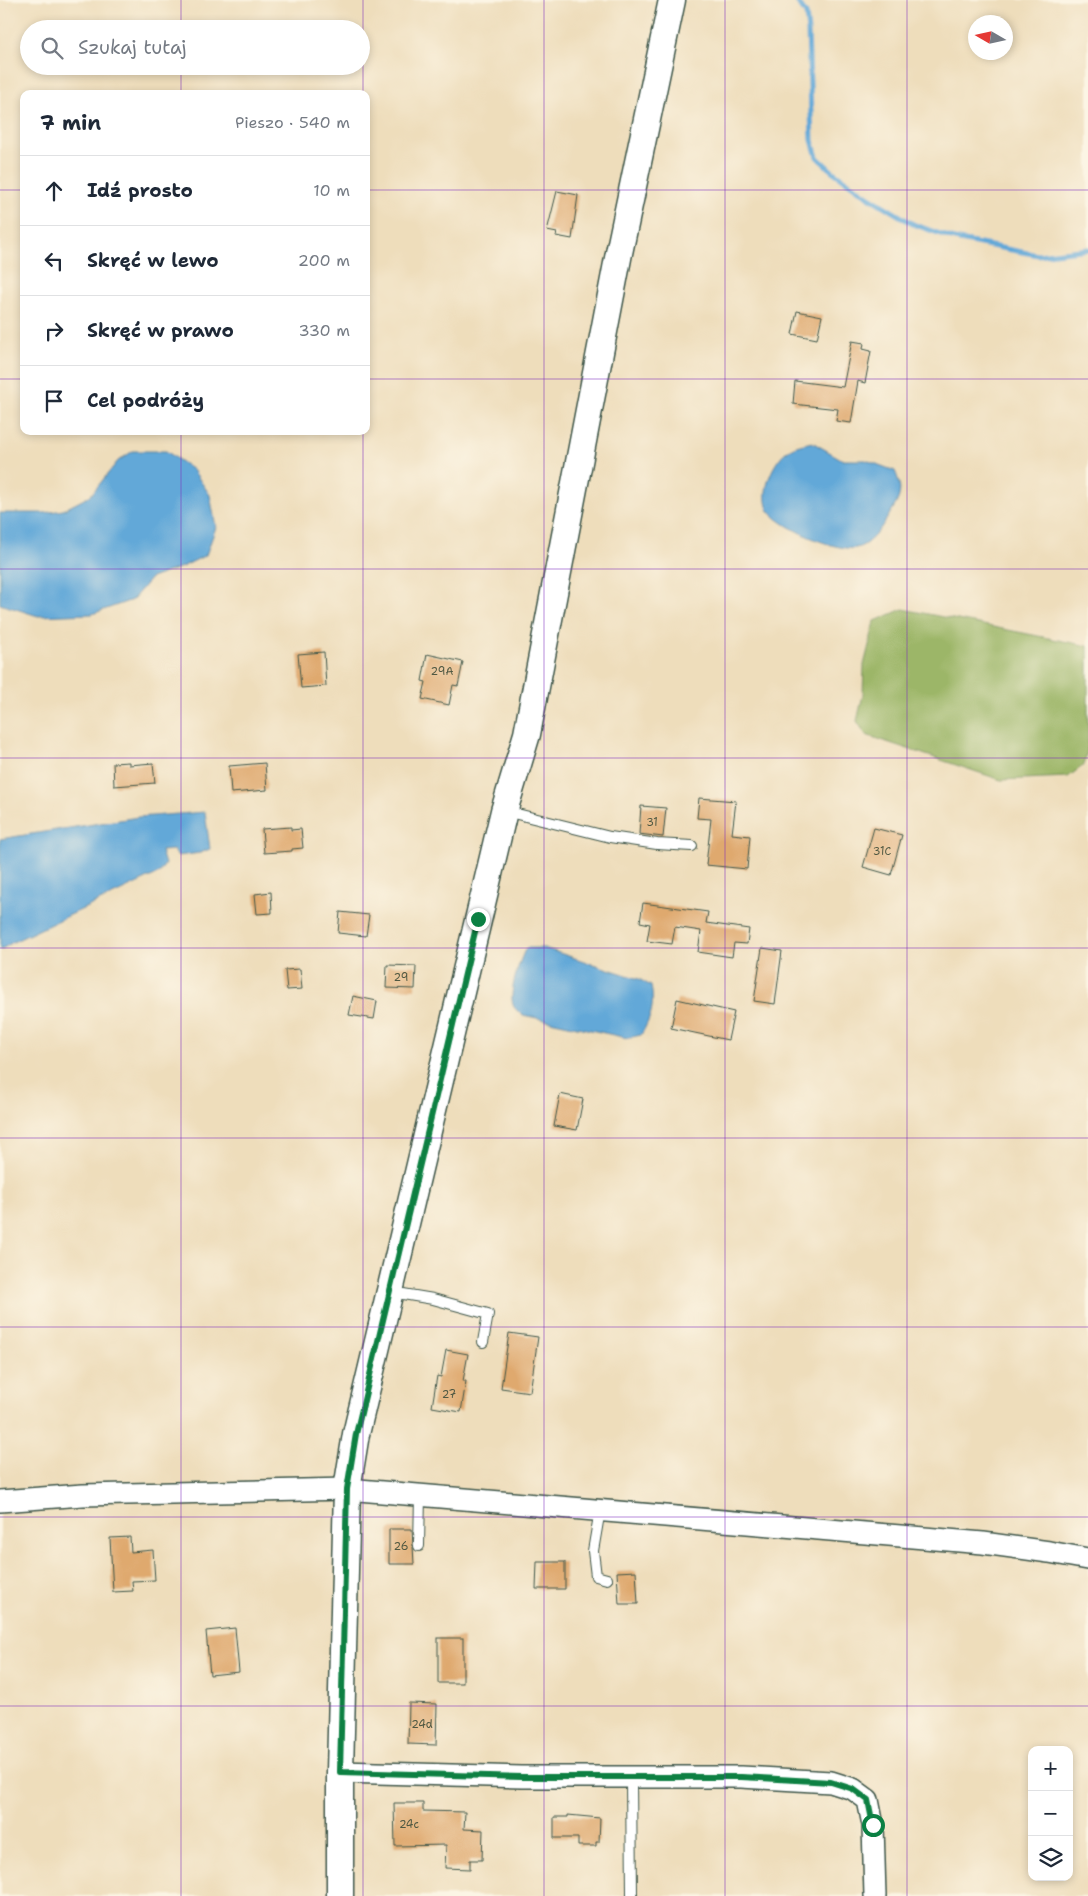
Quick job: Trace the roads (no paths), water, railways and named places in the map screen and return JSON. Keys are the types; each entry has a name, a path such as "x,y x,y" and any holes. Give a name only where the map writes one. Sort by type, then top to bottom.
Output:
{"street":[{"path":"340,1896 340,1772 347,1489 356,1434 504,811 527,734 621,244 672,0"},
{"path":"0,1501 83,1495 347,1489 983,1543 1049,1552 1088,1560"},
{"path":"340,1772 522,1777 741,1777 831,1782 853,1789 868,1800 873,1825 875,1896"}],"lane":[{"path":"504,811 610,837 657,844 692,846"},
{"path":"390,1291 433,1299 488,1314 483,1342"},
{"path":"419,1546 420,1495"},
{"path":"600,1510 592,1551 596,1576 607,1580"},
{"path":"632,1777 632,1896"}],"water":[{"path":"812,442 843,460 866,460 895,471 900,486 897,502 877,533 860,547 847,548 822,542 783,523 768,509 766,502 767,484 774,467 784,453 792,448"},
{"path":"133,451 166,451 193,470 210,495 216,527 206,555 182,567 151,578 132,600 92,614 38,616 0,604 0,513 44,513 63,510 90,496 118,461"},
{"path":"205,812 210,849 200,853 178,856 173,850 161,851 165,864 159,873 13,942 0,950 0,839 138,817"},
{"path":"526,948 544,948 639,979 651,986 653,999 651,1011 641,1035 627,1038 523,1015 514,1007 512,994 518,968"}],"waterway":[{"path":"796,0 806,14 808,31 812,140 817,157 832,171 913,224 954,239 1038,255 1088,249"}]}
